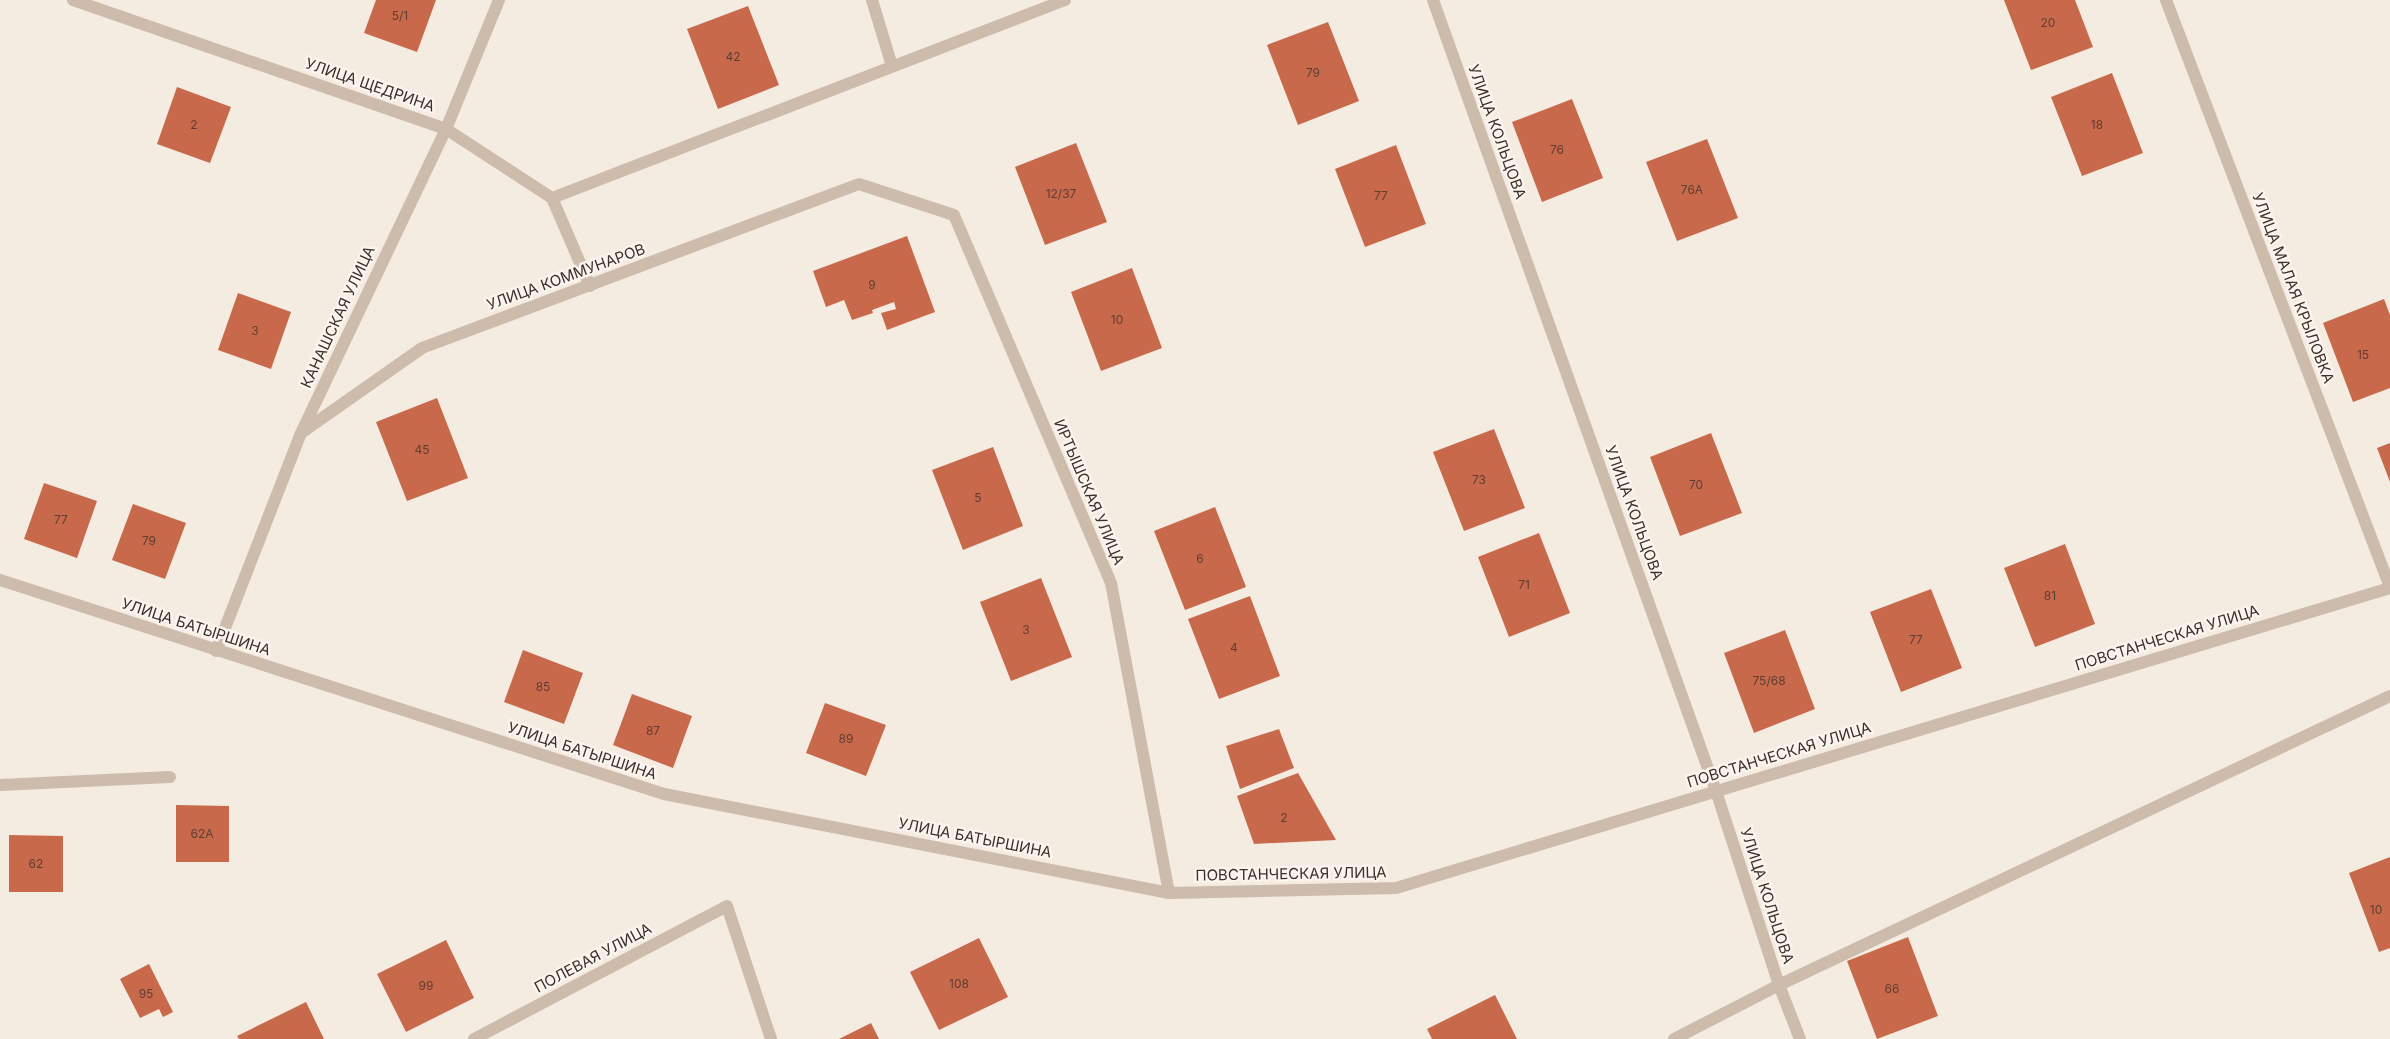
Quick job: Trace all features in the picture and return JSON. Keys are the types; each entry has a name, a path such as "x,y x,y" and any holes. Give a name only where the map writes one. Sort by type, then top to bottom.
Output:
{"street":[{"name":"УЛИЦА ЩЕДРИНА","path":"73,0 446,128 552,198"},
{"name":"КАНАШСКАЯ УЛИЦА","path":"216,651 301,433 446,128 499,0"},
{"path":"872,0 892,66"},
{"path":"590,286 552,198 1065,0"},
{"name":"УЛИЦА КОЛЬЦОВА","path":"1433,0 1716,790 1779,985 1800,1039"},
{"name":"УЛИЦА МАЛАЯ КРЫЛОВКА","path":"2166,0 2390,587"},
{"name":"УЛИЦА КОММУНАРОВ","path":"301,433 422,348 859,184"},
{"name":"ИРТЫШСКАЯ УЛИЦА","path":"859,184 954,215 1110,583 1168,893"},
{"name":"УЛИЦА БАТЫРШИНА","path":"0,580 664,794 1168,893"},
{"name":"ПОВСТАНЧЕСКАЯ УЛИЦА","path":"1168,893 1396,888 2390,587"},
{"path":"1674,1039 1779,985 2390,696"},
{"path":"0,785 170,777"},
{"name":"ПОЛЕВАЯ УЛИЦА","path":"474,1039 727,906 771,1039"}],"building":[{"path":"376,0 436,0 417,52 364,33"},
{"path":"2004,0 2075,0 2093,47 2031,70"},
{"path":"748,6 779,85 718,109 687,29"},
{"path":"1328,22 1359,101 1298,125 1267,45"},
{"path":"2112,73 2143,153 2082,176 2051,97"},
{"path":"177,87 231,107 210,163 157,144"},
{"path":"1572,99 1603,178 1542,202 1512,122"},
{"path":"1707,139 1738,218 1677,241 1646,162"},
{"path":"1076,143 1107,222 1045,245 1015,167"},
{"path":"1396,145 1426,224 1365,247 1335,169"},
{"path":"907,236 935,312 887,330 881,313 896,309 894,302 872,310 873,313 852,320 844,300 826,307 813,271"},
{"path":"1132,268 1162,348 1101,371 1071,292"},
{"path":"238,293 291,312 271,369 218,350"},
{"path":"2384,299 2390,315 2390,388 2353,402 2323,323"},
{"path":"437,398 468,478 407,501 376,422"},
{"path":"1494,429 1525,508 1464,531 1433,452"},
{"path":"1711,433 1742,513 1680,536 1650,457"},
{"path":"2390,443 2390,482 2377,448"},
{"path":"993,447 1023,526 963,550 932,470"},
{"path":"44,483 97,501 77,558 24,539"},
{"path":"133,504 186,523 165,579 112,560"},
{"path":"1215,507 1246,587 1185,610 1154,531"},
{"path":"1539,533 1570,613 1509,637 1478,557"},
{"path":"2065,544 2095,624 2035,647 2004,568"},
{"path":"1041,578 1072,657 1011,681 980,602"},
{"path":"1931,589 1962,668 1901,692 1870,612"},
{"path":"1250,596 1280,676 1219,699 1188,619"},
{"path":"1785,630 1815,709 1754,733 1724,653"},
{"path":"523,650 583,673 564,724 504,702"},
{"path":"632,694 692,716 673,768 613,745"},
{"path":"825,703 886,725 866,776 806,753"},
{"path":"1279,729 1294,768 1240,789 1226,746"},
{"path":"1298,773 1336,840 1254,844 1237,796"},
{"path":"176,805 229,806 229,862 176,862"},
{"path":"9,835 63,836 63,892 9,892"},
{"path":"2390,857 2390,948 2379,952 2349,873"},
{"path":"1908,937 1938,1016 1877,1039 1847,961"},
{"path":"979,938 1008,997 939,1030 910,972"},
{"path":"446,940 474,998 406,1032 377,974"},
{"path":"149,964 173,1012 163,1017 159,1009 140,1018 120,979"},
{"path":"1495,995 1517,1039 1432,1039 1427,1029"},
{"path":"306,1002 324,1039 239,1039 237,1036"},
{"path":"871,1023 879,1039 839,1039"}]}
